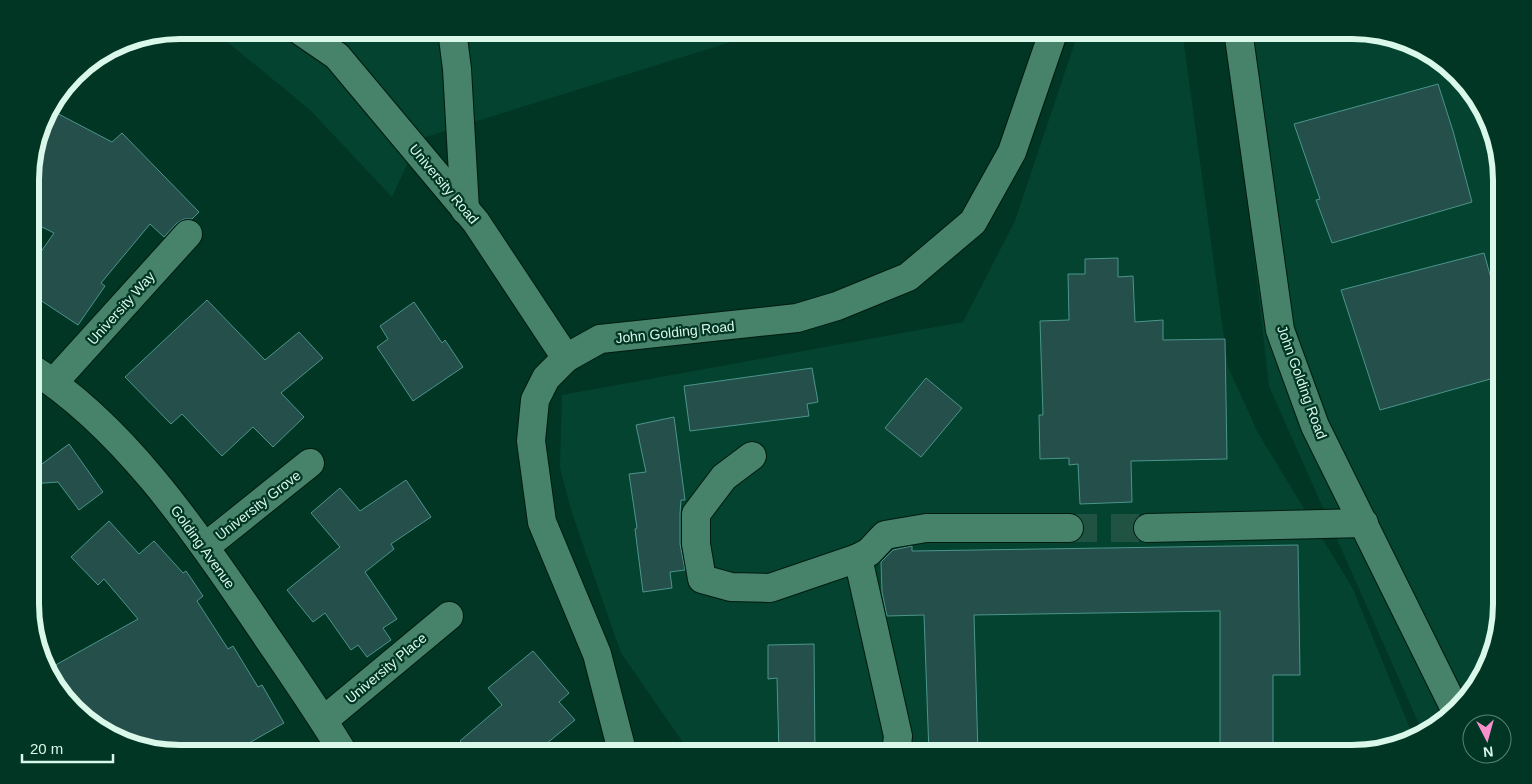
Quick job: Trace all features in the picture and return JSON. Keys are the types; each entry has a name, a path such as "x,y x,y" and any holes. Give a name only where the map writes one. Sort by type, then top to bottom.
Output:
{"street":[{"name":"University Road","path":"313,39 337,56 465,210 566,358"},
{"path":"453,39 457,69 465,210"},
{"name":"John Golding Road","path":"620,745 596,654 542,522 531,442 535,400 546,378 566,358 600,339 797,318 837,306 908,277 973,222 1012,152 1051,39"},
{"name":"John Golding Road","path":"1239,39 1280,330 1315,426 1452,703"},
{"name":"University Way","path":"54,382 188,234"},
{"name":"Golding Avenue","path":"39,373 54,382 125,448 205,547 324,720 339,745"},
{"path":"752,456 724,477 696,514 696,544 702,579 732,587 770,588 858,558 869,552 885,536 926,528 1069,528"},
{"name":"University Grove","path":"205,547 310,463"},
{"path":"1148,528 1364,523"},
{"path":"858,558 898,736 897,745"},
{"name":"University Place","path":"324,720 448,616"}],"shaded area":[{"path":"224,39 741,39 419,139 392,197 310,110"},
{"path":"1076,39 1183,39 1228,367 1258,433 1353,589 1411,732 1380,743 1361,745 685,745 621,653 572,513 560,468 562,395 963,322 1015,221"},
{"path":"1229,39 1361,39 1380,41 1397,46 1414,53 1445,74 1469,102 1479,118 1486,135 1492,162 1493,180 1492,622 1486,649 1479,666 1469,682 1445,710 1420,727 1269,386"}],"building":[{"path":"1438,84 1472,202 1332,243 1316,200 1320,199 1294,124"},
{"path":"56,113 112,142 122,133 199,212 192,219 184,219 177,223 164,237 150,224 101,283 105,286 78,325 39,299 39,255 54,233 39,226 39,171 44,143"},
{"path":"1484,253 1493,285 1493,378 1380,410 1341,290"},
{"path":"1118,258 1118,277 1133,276 1135,322 1163,320 1163,340 1225,339 1227,459 1131,461 1132,502 1080,504 1078,464 1069,465 1069,458 1040,459 1039,415 1043,415 1040,321 1069,320 1068,274 1085,274 1085,259"},
{"path":"207,300 265,360 299,332 323,358 281,393 304,417 273,447 253,427 222,456 182,414 171,424 125,377"},
{"path":"414,302 442,343 445,340 463,367 413,401 377,347 388,339 380,326"},
{"path":"812,368 818,402 807,404 809,416 690,431 684,386"},
{"path":"926,378 962,408 921,457 885,428"},
{"path":"674,417 685,500 681,500 680,544 685,570 670,572 672,588 643,592 635,529 637,528 629,474 646,472 636,425"},
{"path":"69,444 103,492 79,510 58,482 39,483 39,466"},
{"path":"406,480 431,517 391,544 394,549 365,572 397,619 383,628 391,640 367,657 358,645 351,650 325,613 313,622 287,590 340,547 311,513 340,488 360,511"},
{"path":"109,521 139,554 154,541 183,573 186,571 203,596 197,601 228,649 233,646 258,687 262,685 284,723 246,745 162,744 135,738 118,731 87,710 74,697 53,666 138,619 104,579 98,585 71,557"},
{"path":"1298,545 1300,675 1273,675 1273,745 1220,745 1220,611 974,615 978,745 929,745 924,615 887,616 882,592 881,562 893,550 912,546 912,551"},
{"path":"814,644 815,745 779,745 777,678 768,679 768,645"},
{"path":"533,651 569,693 559,702 575,720 545,745 463,745 460,741 502,705 488,688"}],"tunnel":[{"path":"1069,528 1148,528"}]}
